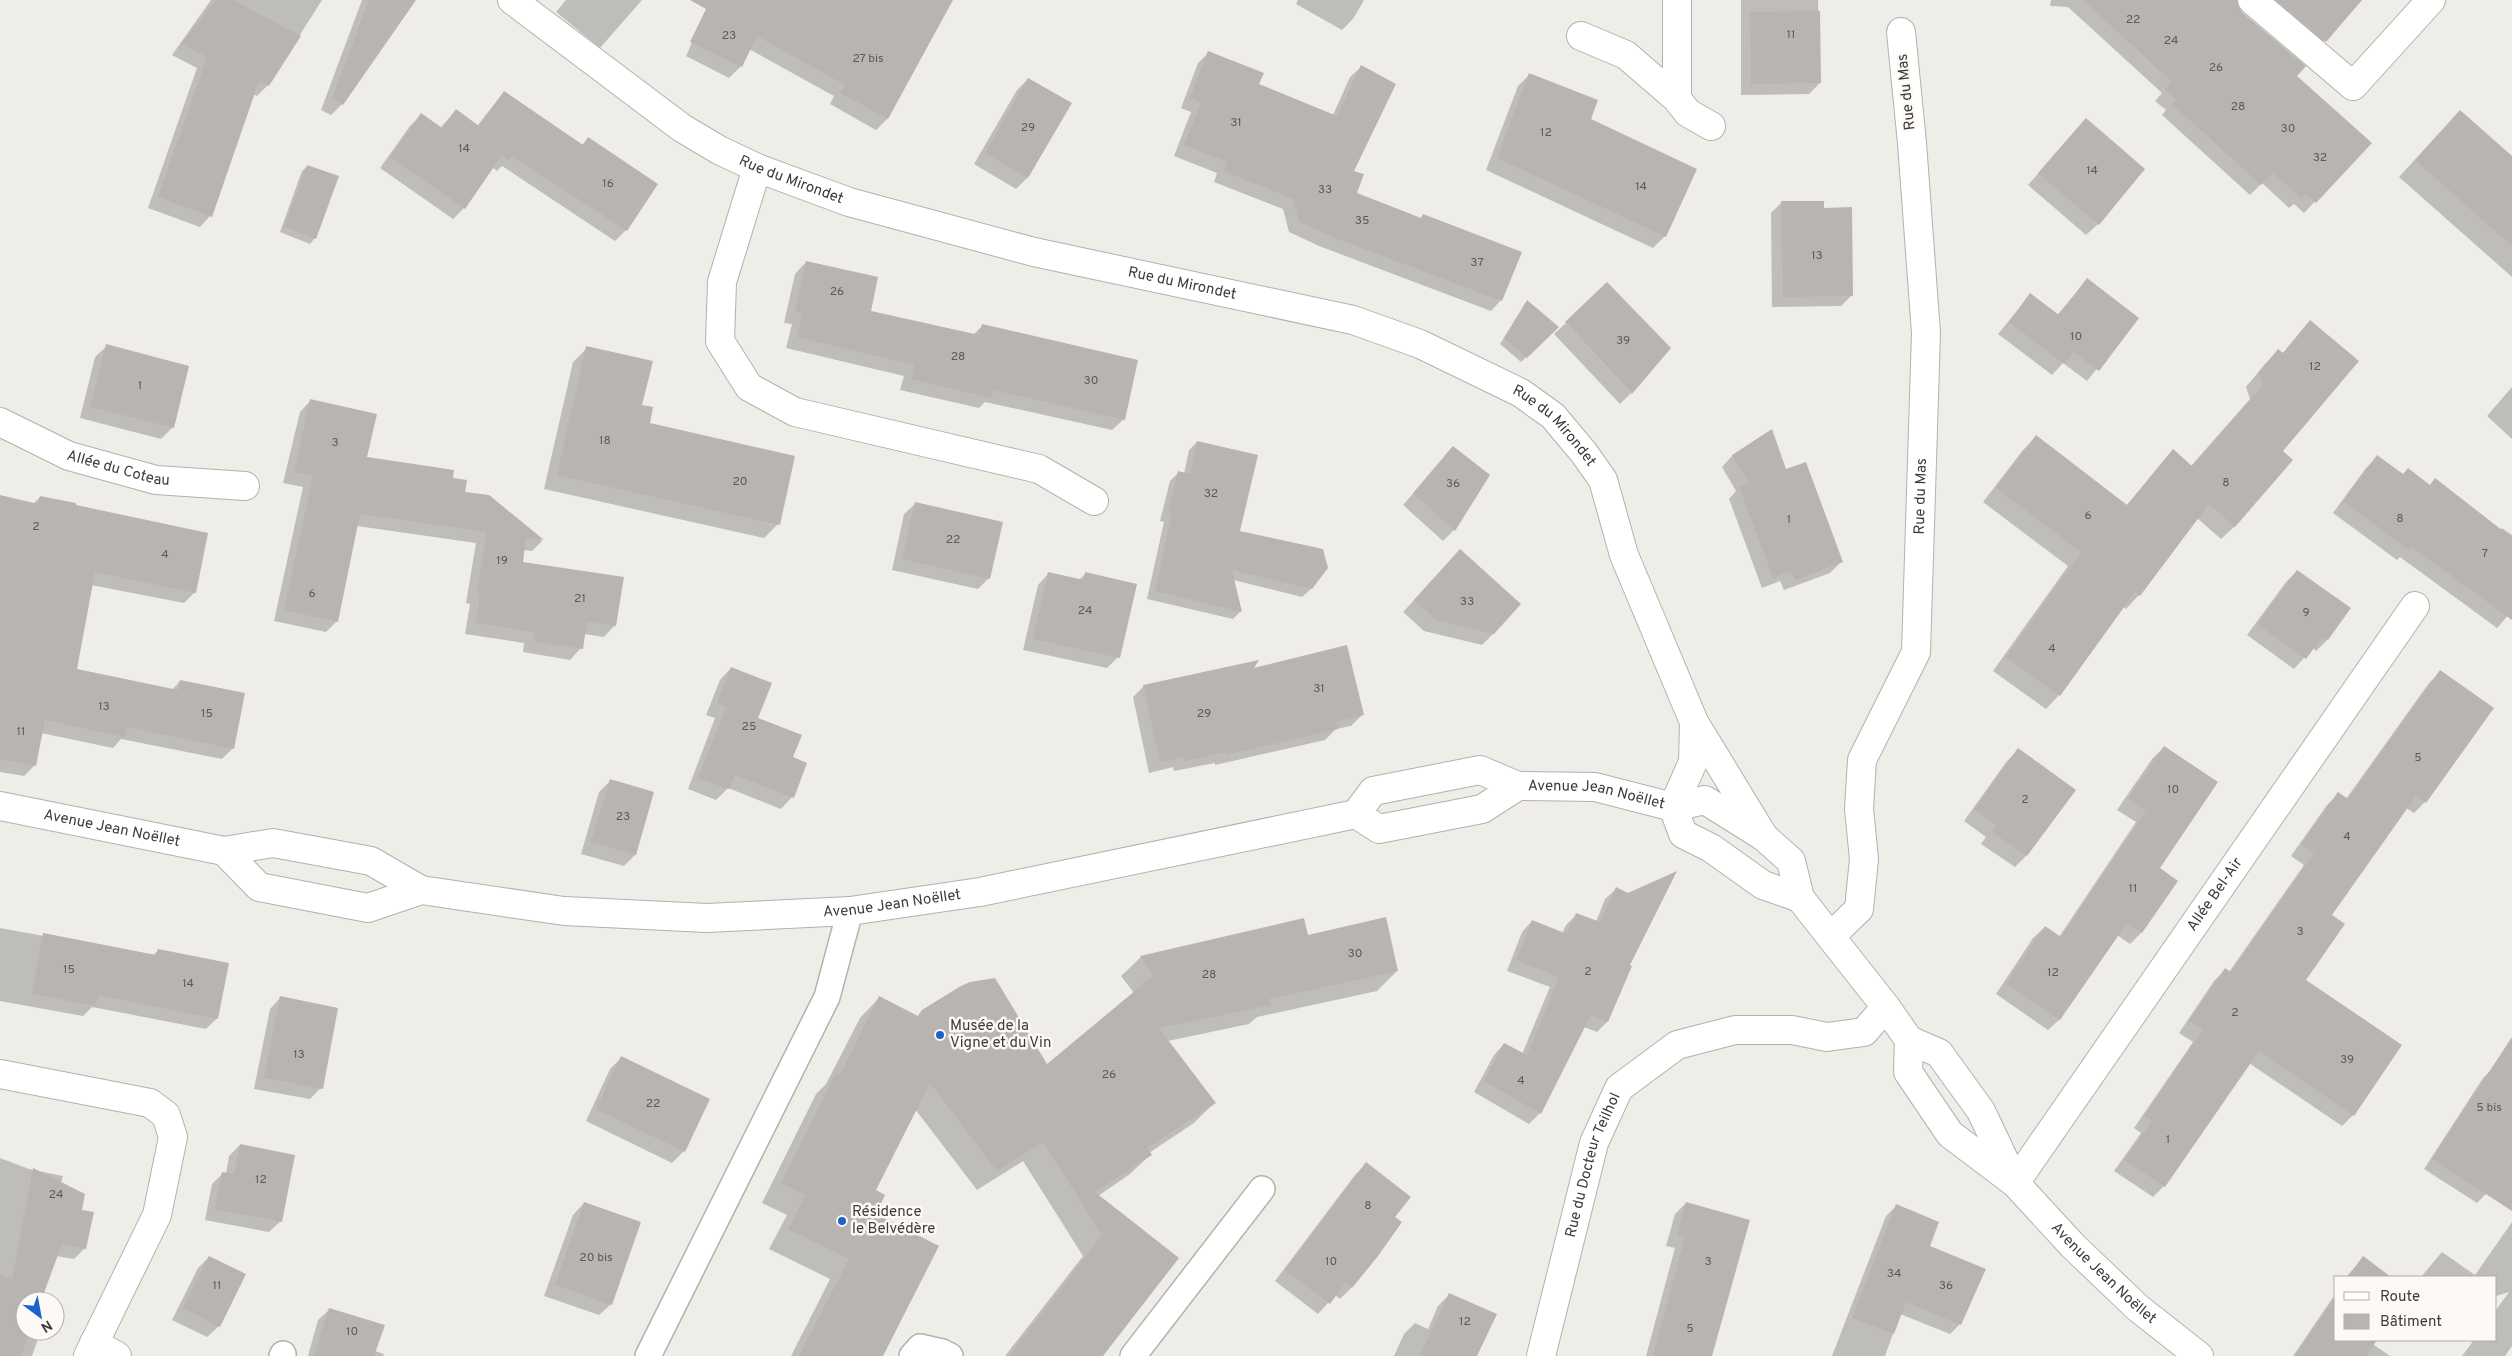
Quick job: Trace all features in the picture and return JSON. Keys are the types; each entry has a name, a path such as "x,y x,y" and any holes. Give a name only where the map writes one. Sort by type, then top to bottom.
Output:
{"street":[{"name":"Rue du Mirondet","path":"512,0 682,128 719,150 757,168 849,202 1034,252 1352,320 1420,344 1521,393 1553,416 1584,453 1603,480 1624,555 1694,722 1764,837"},
{"path":"1677,0 1677,99"},
{"path":"2252,0 2353,86 2431,0"},
{"name":"Rue du Mas","path":"1831,936 1859,909 1864,859 1859,809 1862,760 1916,652 1926,334 1912,143 1901,32"},
{"path":"1581,36 1626,55 1677,99 1688,112 1711,126"},
{"path":"757,168 722,282 720,331 720,341 749,387 795,412 1039,469 1094,501"},
{"name":"Allée du Coteau","path":"0,422 69,456 156,480 245,486"},
{"name":"Allée Bel-Air","path":"2015,1183 2415,606"},
{"name":"Rue du Mirondet","path":"1673,808 1693,762 1694,722"},
{"name":"Avenue Jean Noëllet","path":"0,806 224,851 273,843 371,861 421,890 564,910 707,918 850,911 980,892 1356,814 1373,791 1480,770 1518,786 1595,787 1673,808 1705,800 1764,837 1791,861 1800,898 1886,1007 1909,1040 1939,1053 1981,1111 2015,1183"},
{"name":"Avenue Jean Noëllet","path":"1356,814 1380,828 1482,809 1518,786"},
{"name":"Avenue Jean Noëllet","path":"1673,808 1683,834 1711,848 1763,885 1800,898"},
{"name":"Avenue Jean Noëllet","path":"224,851 259,887 368,908 421,890"},
{"name":"Rue du Docteur Teilhol","path":"1541,1356 1594,1143 1619,1088 1677,1045 1735,1030 1792,1030 1827,1037 1864,1032 1886,1007"},
{"name":"Avenue Jean Noëllet","path":"1909,1040 1908,1072 1950,1134 2015,1183 2073,1246 2138,1308 2199,1356"},
{"path":"0,1074 150,1103 166,1115 173,1137 157,1214 91,1350 118,1356"}],"lane":[{"path":"648,1356 827,997 850,911"},
{"path":"1133,1356 1262,1189"},
{"path":"912,1356 920,1348 942,1352 950,1356"}],"building":[{"path":"216,0 233,0 301,36 269,86 259,81 212,217 158,197 207,57 181,44"},
{"path":"369,0 416,0 343,105 332,99"},
{"path":"690,0 953,0 888,119 840,93 845,85 757,36 742,67 690,42 706,9"},
{"path":"2083,0 2237,0 2242,12 2306,66 2297,76 2372,143 2316,203 2305,194 2301,198 2273,173 2261,185 2172,104 2176,99 2165,89 2172,82"},
{"path":"2276,0 2362,0 2326,42"},
{"path":"1820,11 1821,83 1751,84 1750,12"},
{"path":"1208,51 1264,73 1259,84 1337,116 1361,65 1396,84 1354,171 1364,174 1357,193 1421,218 1423,214 1522,252 1502,301 1330,236 1299,221 1293,199 1224,171 1227,162 1184,145 1201,102 1190,98"},
{"path":"1529,73 1598,100 1591,119 1697,169 1666,237 1497,158"},
{"path":"1028,78 1072,103 1028,178 985,153"},
{"path":"504,91 583,145 588,137 658,184 627,231 512,156 509,161 502,155 465,209 390,157 421,113 442,128 456,109 479,126"},
{"path":"2460,110 2512,156 2512,246 2415,160"},
{"path":"2086,118 2145,169 2099,225 2038,173"},
{"path":"307,165 339,176 316,239 284,227"},
{"path":"1781,201 1824,201 1824,208 1852,207 1853,296 1783,297"},
{"path":"806,261 878,277 871,311 979,335 982,324 1138,360 1125,420 993,390 991,398 911,379 914,365 797,337 802,313 795,312"},
{"path":"2087,278 2139,318 2099,371 2074,352 2064,364 2009,322 2030,293 2059,315"},
{"path":"1607,282 1671,348 1632,394 1565,322"},
{"path":"1527,300 1559,327 1527,358 1504,338"},
{"path":"2310,320 2359,361 2283,451 2293,460 2235,527 2209,504 2140,596 2135,592 2060,696 2006,657 2081,552 1996,488 2036,435 2127,505 2173,449 2192,466 2263,385 2258,373 2278,349 2283,353"},
{"path":"106,344 189,366 174,428 90,407"},
{"path":"586,346 653,361 642,405 653,407 650,423 795,456 780,525 557,475"},
{"path":"310,399 377,414 367,457 454,470 453,478 467,480 465,492 489,495 544,540 526,538 523,562 624,577 616,626 587,622 583,649 533,641 535,632 476,623 480,593 477,592 487,532 360,514 338,622 284,610 313,476 294,472"},
{"path":"1772,429 1786,469 1806,462 1843,562 1795,580 1791,571 1773,578 1739,487 1749,483 1732,455"},
{"path":"1197,441 1258,455 1240,531 1323,549 1328,568 1312,589 1232,570 1242,612 1155,591 1172,514 1168,513 1178,471 1190,474"},
{"path":"1453,446 1490,475 1455,531 1413,493"},
{"path":"2377,455 2403,474 2408,468 2430,485 2435,478 2512,538 2512,620 2412,547 2409,550 2343,501"},
{"path":"0,495 38,504 40,496 208,533 196,593 95,572 77,669 178,690 180,680 245,693 234,749 127,727 125,737 45,720 36,766 0,759"},
{"path":"915,502 1003,522 990,579 902,559"},
{"path":"1460,549 1521,604 1494,634 1436,620 1414,600"},
{"path":"2297,570 2351,608 2328,640 2322,637 2306,659 2257,624"},
{"path":"1048,572 1084,580 1085,572 1137,584 1120,658 1033,639"},
{"path":"1347,645 1364,715 1336,722 1338,729 1226,755 1226,752 1185,761 1184,757 1160,762 1143,685 1259,660 1254,668"},
{"path":"731,667 772,683 758,718 802,735 793,757 807,763 794,798 735,775 729,789 698,778 726,707 717,703"},
{"path":"2440,670 2494,708 2426,803 2416,796 2332,915 2345,924 2306,980 2402,1045 2354,1116 2259,1051 2165,1187 2124,1160 2152,1121 2144,1116 2203,1030 2189,1021 2225,968 2231,972 2314,853 2301,844 2338,792 2348,799"},
{"path":"2164,746 2218,782 2160,868 2178,881 2142,933 2127,923 2060,1020 2006,983 2045,926 2061,937 2146,811 2128,799"},
{"path":"2018,748 2076,790 2027,856 1992,832 1996,825 1974,809"},
{"path":"610,779 654,792 636,855 591,842"},
{"path":"1677,871 1630,965 1632,966 1608,1022 1591,1015 1541,1114 1484,1081 1504,1043 1527,1055 1559,977 1516,960 1532,920 1567,934 1576,913 1600,922 1616,887 1628,893"},
{"path":"1386,917 1398,971 1269,999 1271,1005 1159,1028 1216,1103 1147,1148 1152,1155 1095,1192 1179,1258 1103,1356 1009,1356 1102,1235 1043,1142 997,1171 930,1083 876,1190 885,1195 876,1214 939,1246 883,1356 799,1356 849,1259 788,1229 806,1195 781,1183 836,1073 840,1075 879,996 918,1016 922,1010 959,987 970,982 995,978 1047,1064 1154,975 1140,956 1304,918 1308,935"},
{"path":"43,933 156,955 158,949 229,963 218,1019 98,995 96,1006 32,994"},
{"path":"280,996 338,1008 323,1089 264,1078"},
{"path":"2512,1037 2512,1211 2432,1159"},
{"path":"621,1056 710,1099 685,1152 596,1109"},
{"path":"240,1144 295,1155 282,1222 215,1209 222,1172 234,1174"},
{"path":"1366,1162 1411,1197 1395,1217 1402,1222 1378,1256 1352,1288 1345,1283 1330,1304 1285,1270"},
{"path":"33,1168 85,1194 82,1210 94,1212 86,1249 62,1244 45,1291 15,1291 15,1341 26,1341 21,1356 0,1356 0,1275 12,1279"},
{"path":"584,1202 641,1222 612,1305 555,1285"},
{"path":"1686,1202 1750,1220 1712,1356 1653,1356 1685,1237 1677,1235"},
{"path":"1896,1204 1939,1222 1930,1246 1986,1269 1961,1325 1906,1302 1894,1334 1852,1318"},
{"path":"209,1256 246,1274 220,1327 183,1308"},
{"path":"2363,1256 2390,1276 2349,1276"},
{"path":"1449,1293 1497,1314 1477,1356 1420,1356"},
{"path":"2334,1299 2334,1341 2376,1341 2366,1356 2295,1356"},
{"path":"329,1308 385,1325 374,1356 314,1356"}],"place":[{"name":"Musée de la Vigne et du Vin","path":"940,1035"},
{"name":"Résidence le Belvédère","path":"842,1221"}]}
